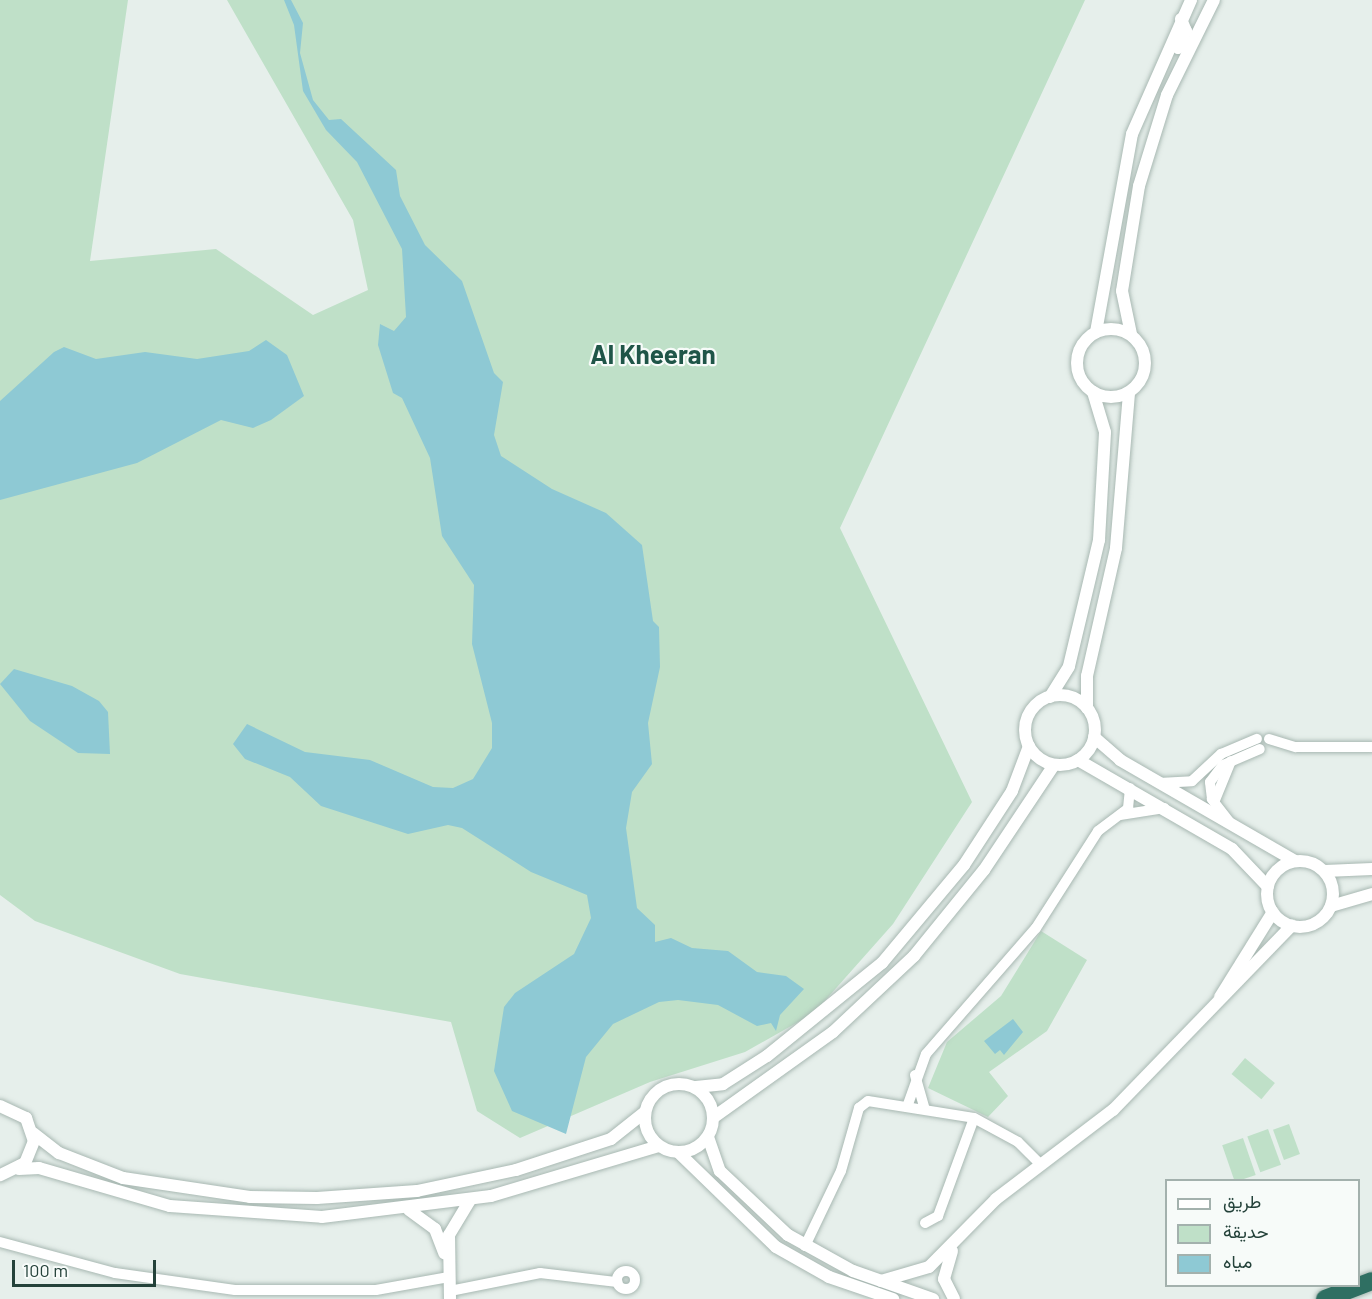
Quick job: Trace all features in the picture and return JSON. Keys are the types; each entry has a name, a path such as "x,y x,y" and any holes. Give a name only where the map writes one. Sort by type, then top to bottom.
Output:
{"highway":[{"path":"1326,1299 1357,1287"}],"street":[{"path":"1096,332 1125,158 1149,86 1191,0"},
{"path":"1214,0 1176,73 1134,209 1122,291 1131,334 1141,345 1146,366 1129,393 1116,548 1087,676 1087,708 1094,736 1159,783 1233,828 1294,861 1325,871 1372,869"},
{"path":"1176,73 1176,54 1186,31 1180,19"},
{"path":"696,1088 723,1084 760,1062 825,1014 888,957 944,893 993,823 1029,746 1027,719 1050,697 1069,666 1099,540 1105,432 1093,392 1080,376 1077,360 1083,344 1096,332 1110,328 1131,334"},
{"path":"1093,392 1113,397 1129,393"},
{"path":"1050,697 1066,696 1087,708"},
{"path":"1078,760 1094,736"},
{"path":"1159,783 1192,781 1221,754 1263,744 1296,747 1372,747"},
{"path":"1233,828 1215,803 1210,782 1231,761 1263,744"},
{"path":"1029,746 1054,765"},
{"path":"714,1117 833,1032 914,956 984,870 1054,765 1078,760 1130,788 1242,856 1268,887 1273,912 1292,926 1310,925 1331,906 1372,894"},
{"path":"907,1107 915,1075 926,1054 1042,920 1098,831 1130,805 1130,788"},
{"path":"1119,815 1164,808"},
{"path":"1268,887 1280,867 1294,861"},
{"path":"1325,871 1333,888 1331,906"},
{"path":"1219,999 1273,912"},
{"path":"881,1281 923,1271 1038,1167 1130,1095 1219,999 1292,926"},
{"path":"915,1075 925,1109"},
{"path":"0,1106 20,1113 33,1133 59,1153 123,1178 250,1197 328,1198 417,1191 516,1170 611,1139 645,1112 661,1089 682,1083 696,1088 707,1097 714,1117 708,1137 725,1177 806,1246 881,1281 933,1299"},
{"path":"806,1246 841,1171 861,1105 872,1100 974,1118 1014,1140 1038,1167"},
{"path":"645,1112 646,1127 659,1146"},
{"path":"925,1223 938,1216 974,1118"},
{"path":"0,1183 33,1149 33,1133"},
{"path":"679,1153 708,1137"},
{"path":"10,1172 45,1170 135,1199 229,1214 322,1217 409,1210 470,1200 659,1146 679,1153 776,1247 829,1277 893,1299"},
{"path":"470,1200 450,1229 450,1295 540,1273 617,1282"},
{"path":"409,1210 435,1229 449,1276"},
{"path":"954,1299 944,1272 958,1238"},
{"path":"0,1242 115,1273 194,1286 376,1294 449,1276"}],"green space":[{"path":"0,0 128,0 90,261 216,249 313,315 368,290 353,220 227,0 1085,0 840,528 972,802 893,924 814,1013 745,1052 650,1082 520,1138 477,1111 451,1022 180,974 35,921 0,895"},
{"path":"1041,931 1087,960 1047,1031 989,1072 1008,1096 988,1117 928,1088 947,1042 1001,996"},
{"path":"1245,1058 1275,1083 1261,1099 1232,1074"},
{"path":"1289,1124 1300,1154 1284,1160 1273,1130"},
{"path":"1268,1129 1281,1165 1260,1172 1247,1137"},
{"path":"1243,1138 1256,1175 1244,1179 1234,1179 1222,1145"}],"water":[{"path":"284,0 291,0 303,23 300,53 313,100 329,120 341,119 396,170 400,196 425,245 462,281 494,373 503,382 494,435 501,456 552,489 606,513 642,545 653,621 659,627 660,667 648,723 652,764 632,792 626,828 637,908 655,925 655,942 671,938 692,948 728,951 757,972 786,976 804,989 780,1015 776,1031 771,1023 757,1026 718,1005 678,1000 659,1002 613,1024 586,1057 566,1134 512,1111 494,1071 504,1007 515,993 574,954 591,918 587,895 531,872 462,828 448,825 408,834 321,806 290,777 245,759 233,744 247,724 305,752 370,760 433,787 453,788 473,779 492,748 492,723 472,644 474,585 442,536 430,458 402,398 393,393 378,345 380,324 394,331 406,317 402,249 357,162 326,130 303,91 294,25"},
{"path":"266,340 287,355 304,396 271,420 253,428 221,420 137,463 0,500 0,401 54,352 64,347 96,359 145,352 197,359 249,351"},
{"path":"14,669 72,686 99,701 108,712 110,754 78,753 30,721 0,684"},
{"path":"1013,1019 1023,1032 1004,1055 1000,1050 995,1054 984,1041"}],"district":[{"name":"Al Kheeran","path":"653,354"}]}
